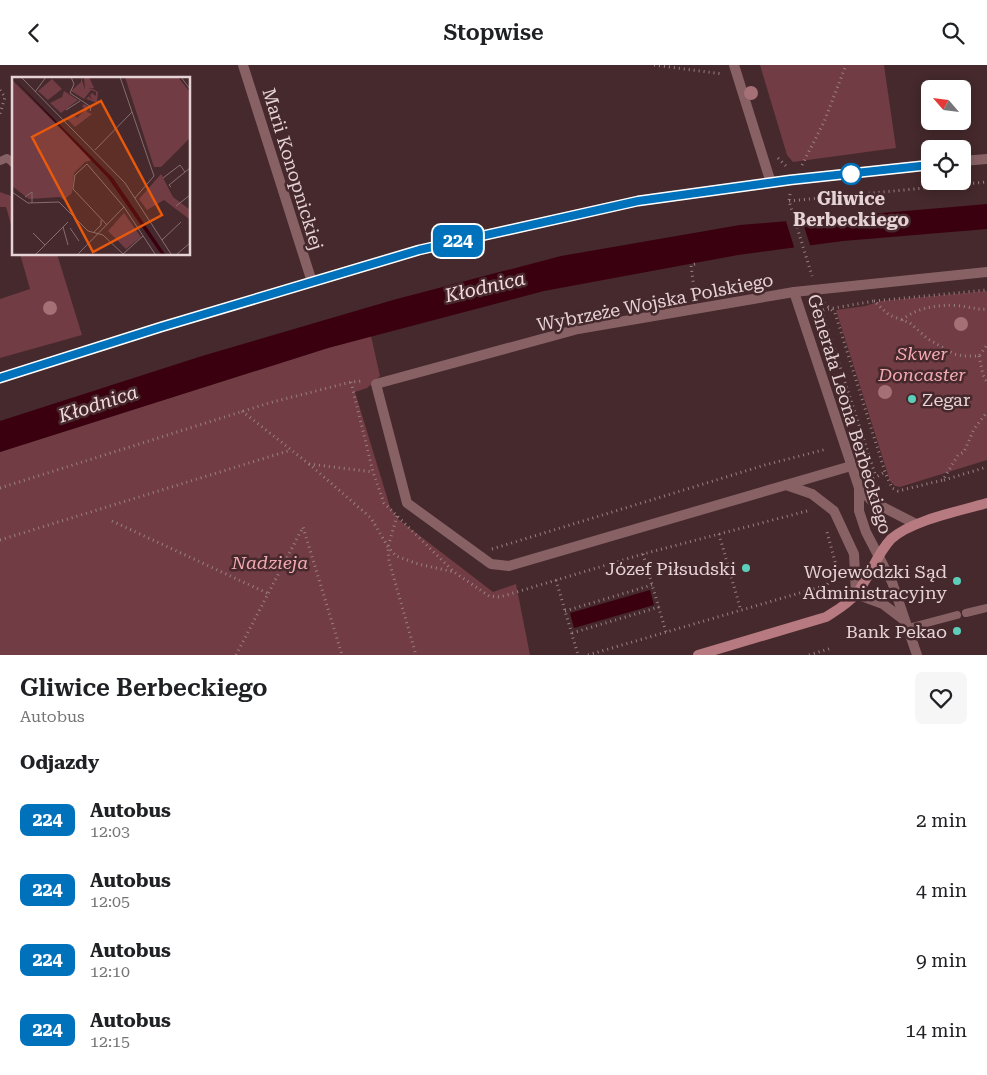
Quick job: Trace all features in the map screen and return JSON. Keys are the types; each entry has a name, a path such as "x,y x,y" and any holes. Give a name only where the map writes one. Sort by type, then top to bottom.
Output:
{"street":[{"name":"Marii Konopnickiej","path":"243,65 312,282"},
{"path":"734,65 771,183"},
{"path":"971,160 987,159"},
{"path":"0,378 419,250 638,201 771,183 921,166"},
{"path":"818,294 987,272"},
{"name":"Generała Leona Berbeckiego","path":"818,294 794,292 859,488 859,511 866,532 892,582 917,655"},
{"name":"Wybrzeże Wojska Polskiego","path":"376,384 578,329 794,292"},
{"path":"376,384 407,503 491,564 509,566 852,466"},
{"path":"786,485 812,494 834,511 854,554 856,594"},
{"path":"859,488 873,502 916,524"},
{"path":"698,655 826,617 856,594 879,556 892,539 916,524 987,503"},
{"path":"856,594 883,604 906,624"}],"lane":[{"path":"0,161 7,158 12,162"},
{"path":"966,613 987,607"},
{"path":"906,624 957,615"}],"path":[{"path":"654,65 724,74"},
{"path":"802,165 824,122 846,65"},
{"path":"0,91 5,97 0,114"},
{"path":"808,267 789,201 987,182"},
{"path":"694,286 690,265 695,264"},
{"path":"823,309 874,301 987,290"},
{"path":"818,294 835,313 892,488 898,491 987,467"},
{"path":"818,294 823,315 876,477 885,471"},
{"path":"874,301 889,315 910,323 928,339 954,354 979,356"},
{"path":"902,321 914,312 932,307 954,306 979,310 987,309"},
{"path":"987,345 979,356 983,375 987,382"},
{"path":"0,488 242,411 351,381 364,381 376,384"},
{"path":"242,411 371,518 388,547 396,556 418,564 454,572 488,596 500,597 643,554 814,509"},
{"path":"943,480 958,455 964,451 974,429 987,412"},
{"path":"486,551 765,465 827,449"},
{"path":"0,541 291,450"},
{"path":"309,465 373,472"},
{"path":"397,515 388,547 389,561 416,655"},
{"path":"112,521 270,594"},
{"path":"588,655 827,585 837,569 825,525"},
{"path":"236,655 270,594 303,527 342,655"},
{"path":"719,534 741,611"},
{"path":"643,554 666,632"},
{"path":"556,580 578,655"},
{"path":"565,611 652,585"},
{"path":"572,633 659,607"},
{"path":"810,655 832,648"}],"green space":[{"path":"760,65 884,65 896,148 793,162 787,155"},
{"path":"0,192 12,196 12,228 6,207 0,207"},
{"path":"20,255 57,255 82,335 0,358 0,299 30,289"},
{"name":"Skwer Doncaster","path":"987,291 987,460 900,487 895,486 890,481 836,310 865,306 881,301"},
{"name":"Nadzieja","path":"371,336 380,376 367,388 355,392 390,507 398,519 493,592 516,584 530,655 0,655 0,452"}],"water":[{"name":"Kłodnica","path":"987,204 987,229 843,241 738,255 544,291 328,348 0,452 0,421 202,356 393,300 561,256 740,225"},
{"path":"650,590 654,605 574,628 570,613"}],"pier":[{"path":"801,217 811,248 795,250 785,218"}],"bus line":[{"name":"224","path":"0,378 161,327 419,250 638,201 790,180 921,166"}],"place":[{"name":"Gliwice Berbeckiego","path":"851,174"},
{"name":"Zegar","path":"912,399"},
{"name":"Józef Piłsudski","path":"746,568"},
{"name":"Wojewódzki Sąd Administracyjny","path":"957,581"},
{"name":"Bank Pekao","path":"957,631"}]}
